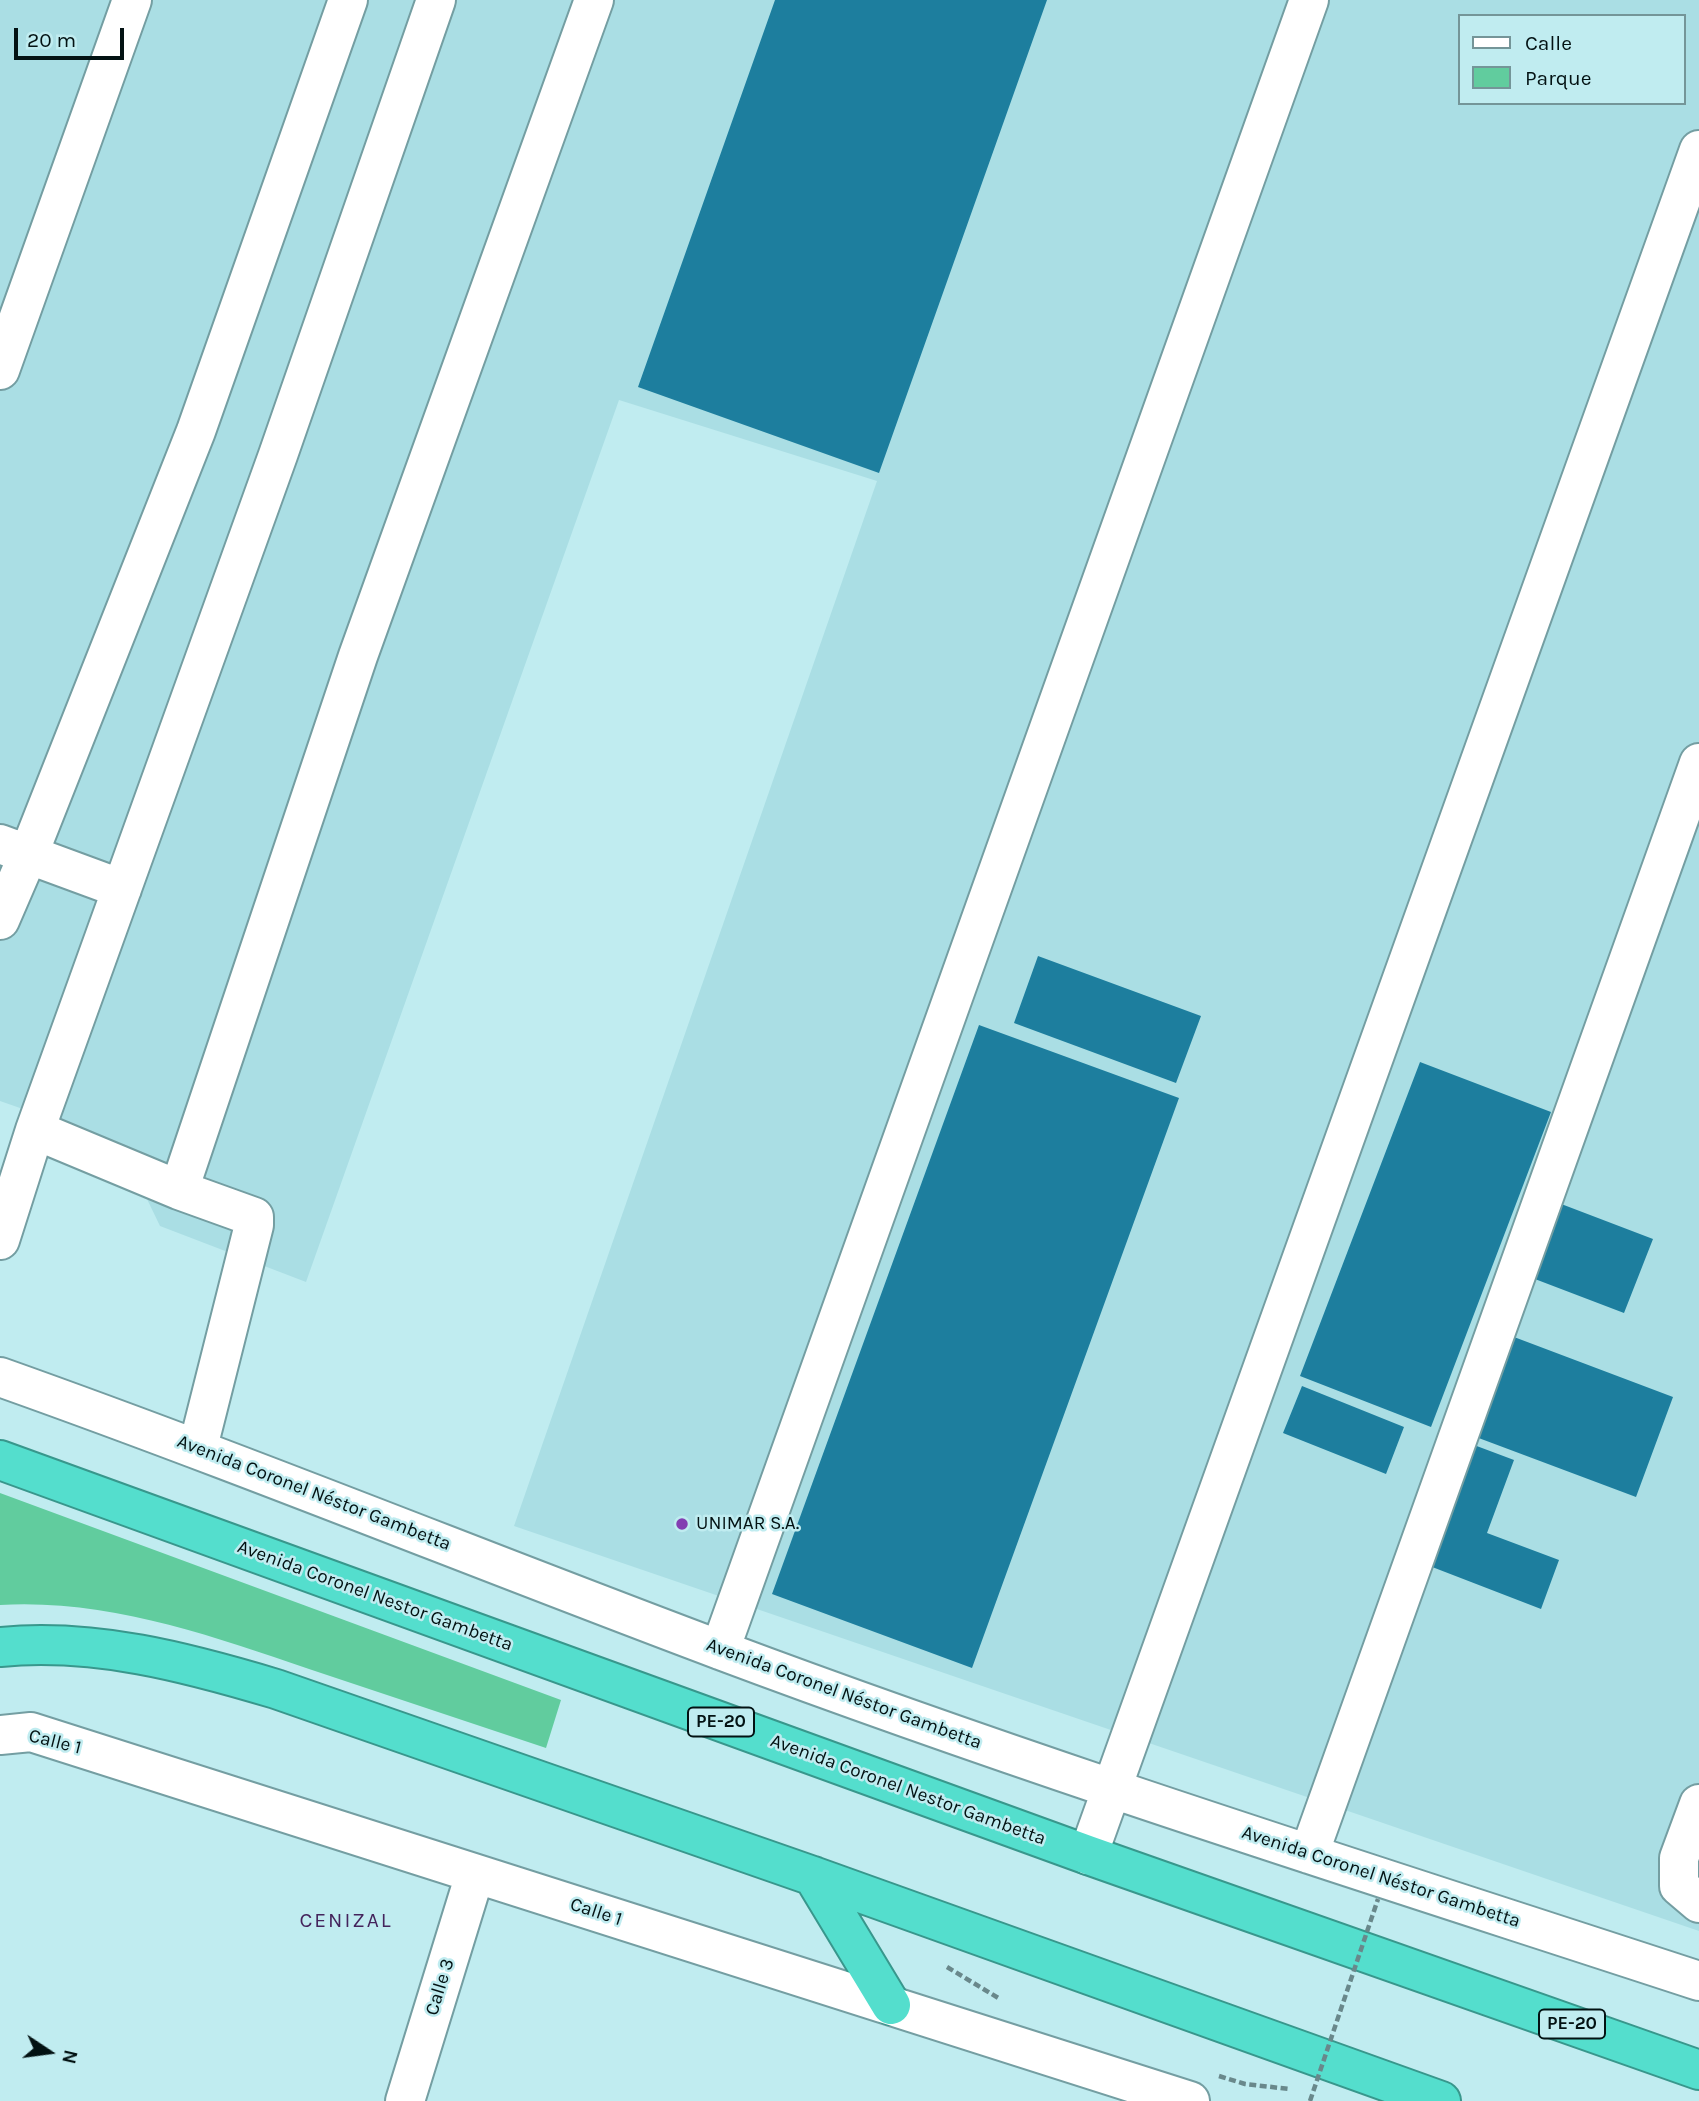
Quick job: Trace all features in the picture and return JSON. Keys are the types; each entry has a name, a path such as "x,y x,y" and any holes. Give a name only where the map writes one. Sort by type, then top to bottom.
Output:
{"highway":[{"name":"Avenida Coronel Nestor Gambetta","path":"0,1461 1087,1855 1699,2070"},
{"path":"0,1647 28,1644 110,1649 195,1665 276,1689 813,1876 1441,2101"},
{"path":"813,1876 891,2005"}],"street":[{"path":"0,370 132,0"},
{"path":"0,920 15,849 196,431 348,0"},
{"path":"0,1240 35,1130 436,0"},
{"path":"179,1190 358,656 594,0"},
{"path":"720,1650 1308,0"},
{"path":"1087,1855 1163,1651 1699,150"},
{"path":"1309,1854 1688,831 1699,763"},
{"path":"15,849 122,889"},
{"path":"35,1130 179,1190 254,1217 198,1447"},
{"name":"Avenida Coronel Néstor Gambetta","path":"0,1377 198,1447 720,1650 1111,1790 1699,1982"},
{"name":"Calle 1","path":"0,1735 31,1732 891,2005 1105,2088 1191,2101"},
{"path":"1699,1804 1679,1858 1679,1886 1699,1903"},
{"name":"Calle 3","path":"405,2101 475,1874"}],"path":[{"path":"1310,2101 1378,1899"}],"shaded area":[{"path":"0,0 1699,0 1699,1931 514,1526 877,481 619,400 306,1282 160,1226 120,1143 0,1101"}],"green space":[{"path":"0,1493 561,1700 546,1748 233,1644 158,1622 80,1608 0,1605"}],"building":[{"path":"775,0 1047,0 879,473 638,387"},
{"path":"1038,956 1201,1016 1176,1083 1014,1023"},
{"path":"979,1025 1179,1098 972,1668 772,1594"},
{"path":"1420,1062 1551,1112 1431,1427 1300,1376"},
{"path":"1556,1202 1653,1239 1624,1313 1527,1276"},
{"path":"1514,1337 1673,1397 1636,1497 1476,1437"},
{"path":"1302,1386 1404,1427 1386,1474 1283,1433"},
{"path":"1474,1445 1514,1460 1487,1533 1559,1560 1541,1609 1427,1565"}],"place":[{"name":"UNIMAR S.A.","path":"682,1524"}],"district":[{"name":"CENIZAL","path":"346,1921"}]}
